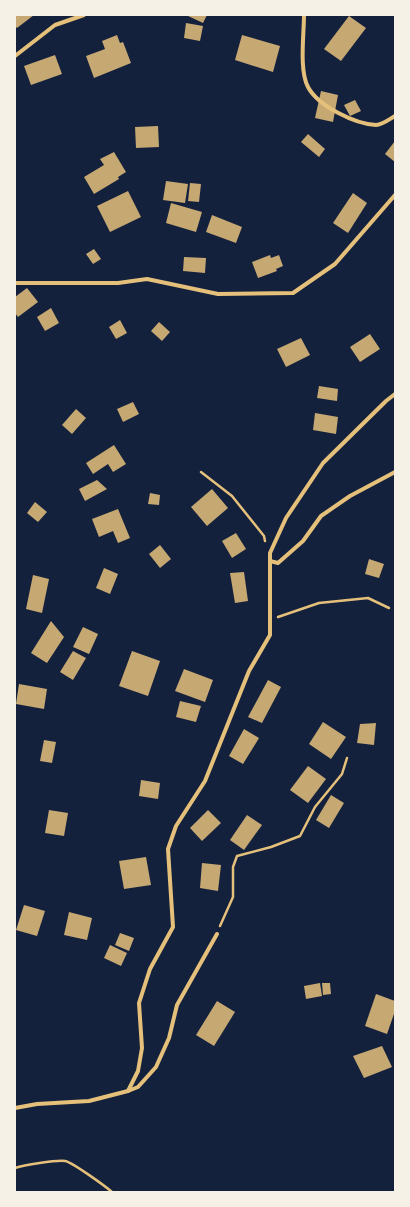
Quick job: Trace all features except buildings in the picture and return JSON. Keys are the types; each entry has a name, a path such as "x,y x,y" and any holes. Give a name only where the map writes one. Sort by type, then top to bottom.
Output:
{"street":[{"path":"15,56 55,25 84,15"},
{"path":"304,15 302,65 308,88 325,106 354,120 377,125 395,116"},
{"path":"15,282 118,283 148,279 218,294 293,293 335,264 395,195"},
{"path":"128,1091 138,1071 142,1048 139,1002 150,969 173,926 168,849 176,826 205,781 249,671 270,636 270,553 286,518 323,463 395,394"},
{"path":"270,561 278,562 303,541 321,516 344,500 395,472"},
{"path":"15,1108 37,1104 89,1101 138,1087 156,1067 169,1038 177,1005 217,934"}],"path":[{"path":"201,472 232,496 264,536 266,542"},
{"path":"270,620 319,603 368,598 389,608"},
{"path":"217,934 233,897 233,867 237,856 271,847 300,836 315,807 342,774 348,758"},
{"path":"15,1168 66,1161 104,1185 112,1192"}]}
